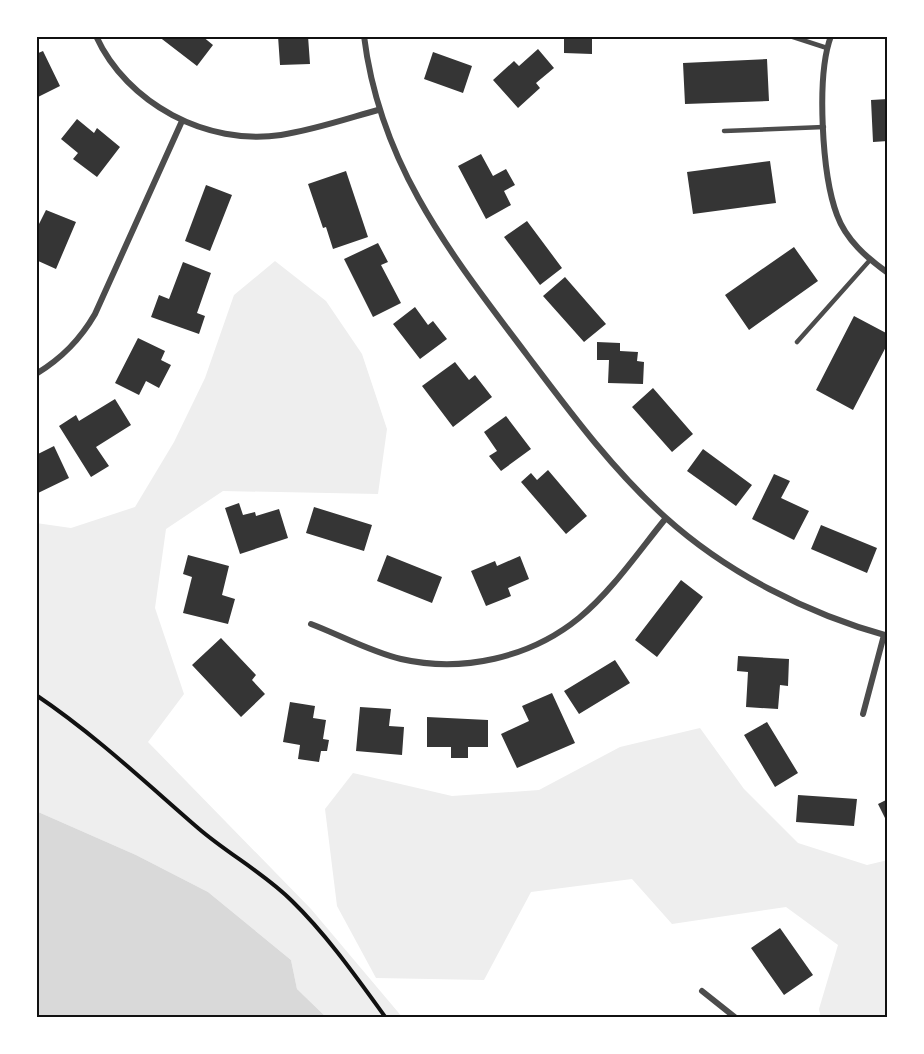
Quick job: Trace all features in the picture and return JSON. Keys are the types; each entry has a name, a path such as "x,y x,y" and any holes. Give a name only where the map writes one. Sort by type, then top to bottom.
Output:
{"street":[{"path":"96,36 116,68 155,106 182,121 212,131 245,137 279,135 378,110"},
{"path":"364,36 378,110 405,174 439,236 579,424 621,474 666,518 727,564 763,585 811,608 886,636 863,714"},
{"path":"831,36 827,48 823,82 828,180 837,216 849,237 870,260 888,273"},
{"path":"36,374 58,360 80,340 95,314 182,121"},
{"path":"311,624 399,659 436,664 476,663 512,655 548,639 579,618 666,518"},
{"path":"702,991 736,1018"}],"lane":[{"path":"790,36 827,48"},
{"path":"724,131 824,127"},
{"path":"797,342 870,260"}],"path":[{"path":"36,695 63,713 141,776 234,858 291,899 340,957 386,1018"}],"shaded area":[{"path":"275,261 326,301 362,354 387,429 378,494 223,491 166,529 155,608 184,694 148,742 311,909 403,1018 327,1018 297,989 291,960 208,892 136,855 36,811 36,523 71,528 135,507 174,442 205,378 234,295"},
{"path":"700,728 744,789 798,843 867,865 888,860 888,1018 821,1018 819,1009 838,945 786,907 672,924 632,879 531,892 484,980 376,978 337,906 325,809 353,773 452,796 539,790 620,747"},
{"path":"36,811 136,855 208,892 291,960 297,989 327,1018 36,1018"}],"building":[{"path":"158,36 202,36 213,45 197,66"},
{"path":"278,36 308,36 310,64 280,65"},
{"path":"564,36 592,36 592,54 564,53"},
{"path":"538,49 554,68 536,83 540,88 518,108 493,80 514,61 519,66"},
{"path":"43,51 60,86 36,98 36,54"},
{"path":"433,52 472,66 463,93 424,79"},
{"path":"767,59 769,101 685,104 683,63"},
{"path":"888,99 888,141 873,142 871,100"},
{"path":"77,119 94,133 97,128 120,147 97,177 73,159 78,153 61,139"},
{"path":"481,154 493,176 506,169 515,185 504,191 511,205 486,219 458,166"},
{"path":"770,161 776,203 693,214 687,172"},
{"path":"346,171 368,237 333,249 308,184"},
{"path":"206,185 232,195 210,251 185,241"},
{"path":"46,210 76,222 56,269 36,260 36,230"},
{"path":"527,221 562,268 540,285 504,237"},
{"path":"378,243 388,262 381,265 401,303 373,317 344,259"},
{"path":"794,247 818,281 749,330 725,295"},
{"path":"183,262 211,273 197,313 205,316 199,334 151,317 159,295 169,299"},
{"path":"565,277 606,324 584,342 543,296"},
{"path":"415,307 428,325 433,321 447,339 420,359 393,324"},
{"path":"854,316 888,334 888,343 853,410 816,390"},
{"path":"138,338 165,351 161,360 171,365 159,388 146,381 139,395 115,383"},
{"path":"597,342 620,343 620,351 638,352 637,361 644,362 643,384 608,383 609,360 597,360"},
{"path":"455,362 469,380 475,375 492,397 453,427 422,386"},
{"path":"653,388 693,434 672,452 632,407"},
{"path":"115,399 131,425 96,447 109,466 91,477 59,426 76,415 79,421"},
{"path":"506,416 531,449 501,471 489,456 497,451 484,432"},
{"path":"54,446 69,478 36,494 36,455"},
{"path":"703,449 752,485 736,506 687,471"},
{"path":"548,470 587,516 566,534 521,482 531,473 537,480"},
{"path":"774,474 790,481 781,498 809,511 794,540 752,519"},
{"path":"239,503 243,515 255,512 256,516 279,509 288,538 240,554 225,508"},
{"path":"314,507 372,525 364,551 306,533"},
{"path":"821,525 877,548 867,573 811,549"},
{"path":"188,555 229,566 222,595 235,599 228,624 183,613 192,577 183,574"},
{"path":"387,555 442,577 432,603 377,581"},
{"path":"520,556 529,579 508,588 511,596 486,606 471,571 495,561 497,566"},
{"path":"681,580 703,597 657,657 635,640"},
{"path":"221,638 256,675 252,680 265,694 241,717 192,665"},
{"path":"738,656 789,659 788,686 780,685 778,709 746,707 748,672 737,671"},
{"path":"615,660 630,683 579,714 564,691"},
{"path":"552,693 575,743 517,768 501,734 529,721 522,706"},
{"path":"290,702 315,706 313,718 326,720 323,739 329,740 327,751 321,751 319,762 298,759 300,745 283,742"},
{"path":"360,707 391,709 389,726 404,727 402,755 356,751"},
{"path":"427,717 488,720 488,747 468,747 468,758 451,758 451,747 427,747"},
{"path":"767,722 798,773 775,787 744,735"},
{"path":"798,795 857,799 854,826 796,822"},
{"path":"888,799 888,824 878,804"},
{"path":"780,928 813,975 784,995 751,948"}]}
